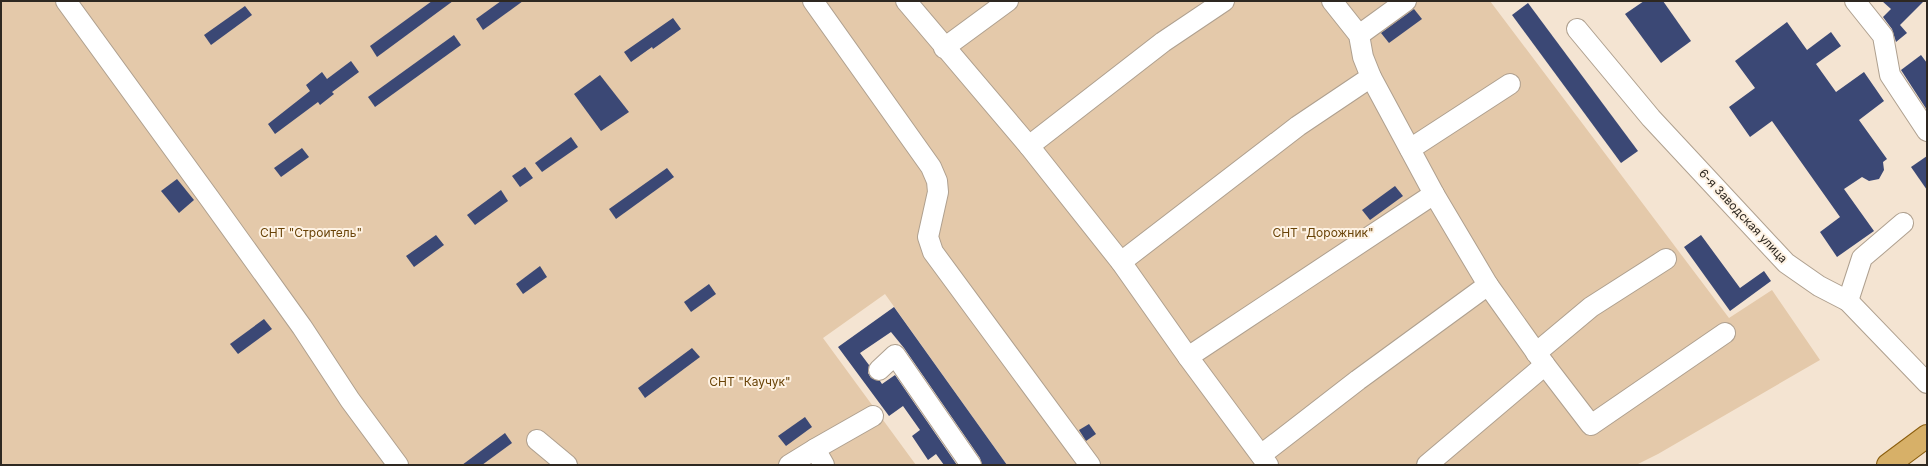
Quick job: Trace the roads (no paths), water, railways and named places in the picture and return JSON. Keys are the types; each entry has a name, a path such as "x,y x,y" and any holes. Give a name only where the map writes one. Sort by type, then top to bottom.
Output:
{"main road":[{"path":"1888,465 1927,436"}],"street":[{"path":"66,1 238,237 302,327 350,400 398,465"},
{"path":"813,1 931,167 937,181 938,192 928,237 933,252 1090,465"},
{"path":"906,1 944,48 1029,146 1121,262 1188,357 1265,460 1358,380 1488,285"},
{"path":"944,48 1008,1"},
{"path":"1029,146 1163,42 1224,1"},
{"path":"1332,1 1359,35 1362,56 1371,77 1434,194 1488,285 1540,359 1592,425 1725,333"},
{"path":"1359,35 1406,1"},
{"path":"1855,1 1883,36 1890,75 1927,131"},
{"name":"6-я Заводская улица","path":"1577,29 1651,118 1786,263 1819,286 1848,301 1927,383"},
{"path":"1121,262 1298,126 1371,77"},
{"path":"1410,149 1510,84"},
{"path":"1188,357 1434,194"},
{"path":"1848,301 1862,258 1902,223"},
{"path":"1427,465 1540,359 1591,307 1666,259"},
{"path":"879,370 894,355 971,465"},
{"path":"789,465 819,457 873,416"},
{"path":"537,440 566,465"}],"park label":[{"name":"СНТ \"Строитель\"","path":"311,233"},
{"name":"СНТ \"Дорожник\"","path":"1323,233"},
{"name":"СНТ \"Каучук\"","path":"750,382"}]}
